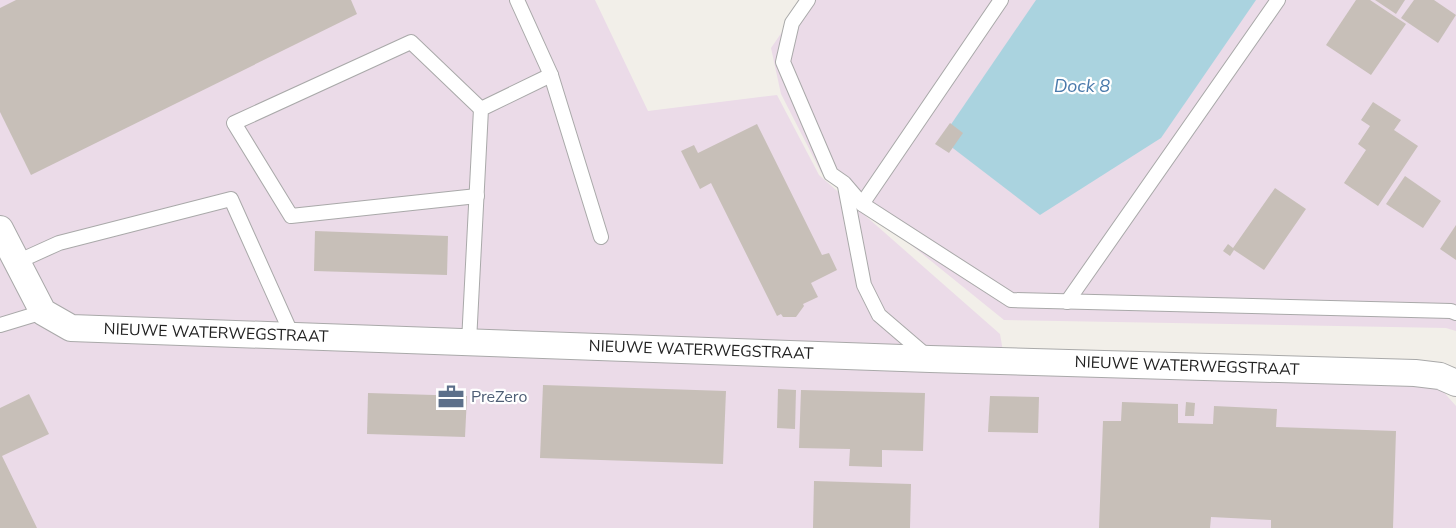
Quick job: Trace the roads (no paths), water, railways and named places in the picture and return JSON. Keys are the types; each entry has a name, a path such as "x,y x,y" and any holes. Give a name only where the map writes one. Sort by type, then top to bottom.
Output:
{"street":[{"path":"0,229 43,312"},
{"name":"NIEUWE WATERWEGSTRAAT","path":"43,312 72,328 930,359 1415,373 1440,376 1456,383"}],"lane":[{"path":"517,0 551,75 601,237"},
{"path":"808,0 792,23 783,62 831,174 844,183 862,204 1011,300 1456,313"},
{"path":"862,204 1001,0"},
{"path":"1067,302 1278,0"},
{"path":"469,342 477,196 481,109 411,42 234,123 291,216 477,196"},
{"path":"481,109 551,75"},
{"path":"844,183 864,285 879,315 930,359"},
{"path":"17,262 59,243 231,199 292,335"},
{"path":"0,325 43,312"}],"water":[{"name":"Dock 8","path":"1036,0 1256,0 1161,138 1040,215 941,139"}],"place":[{"name":"PreZero","path":"451,397"}]}
